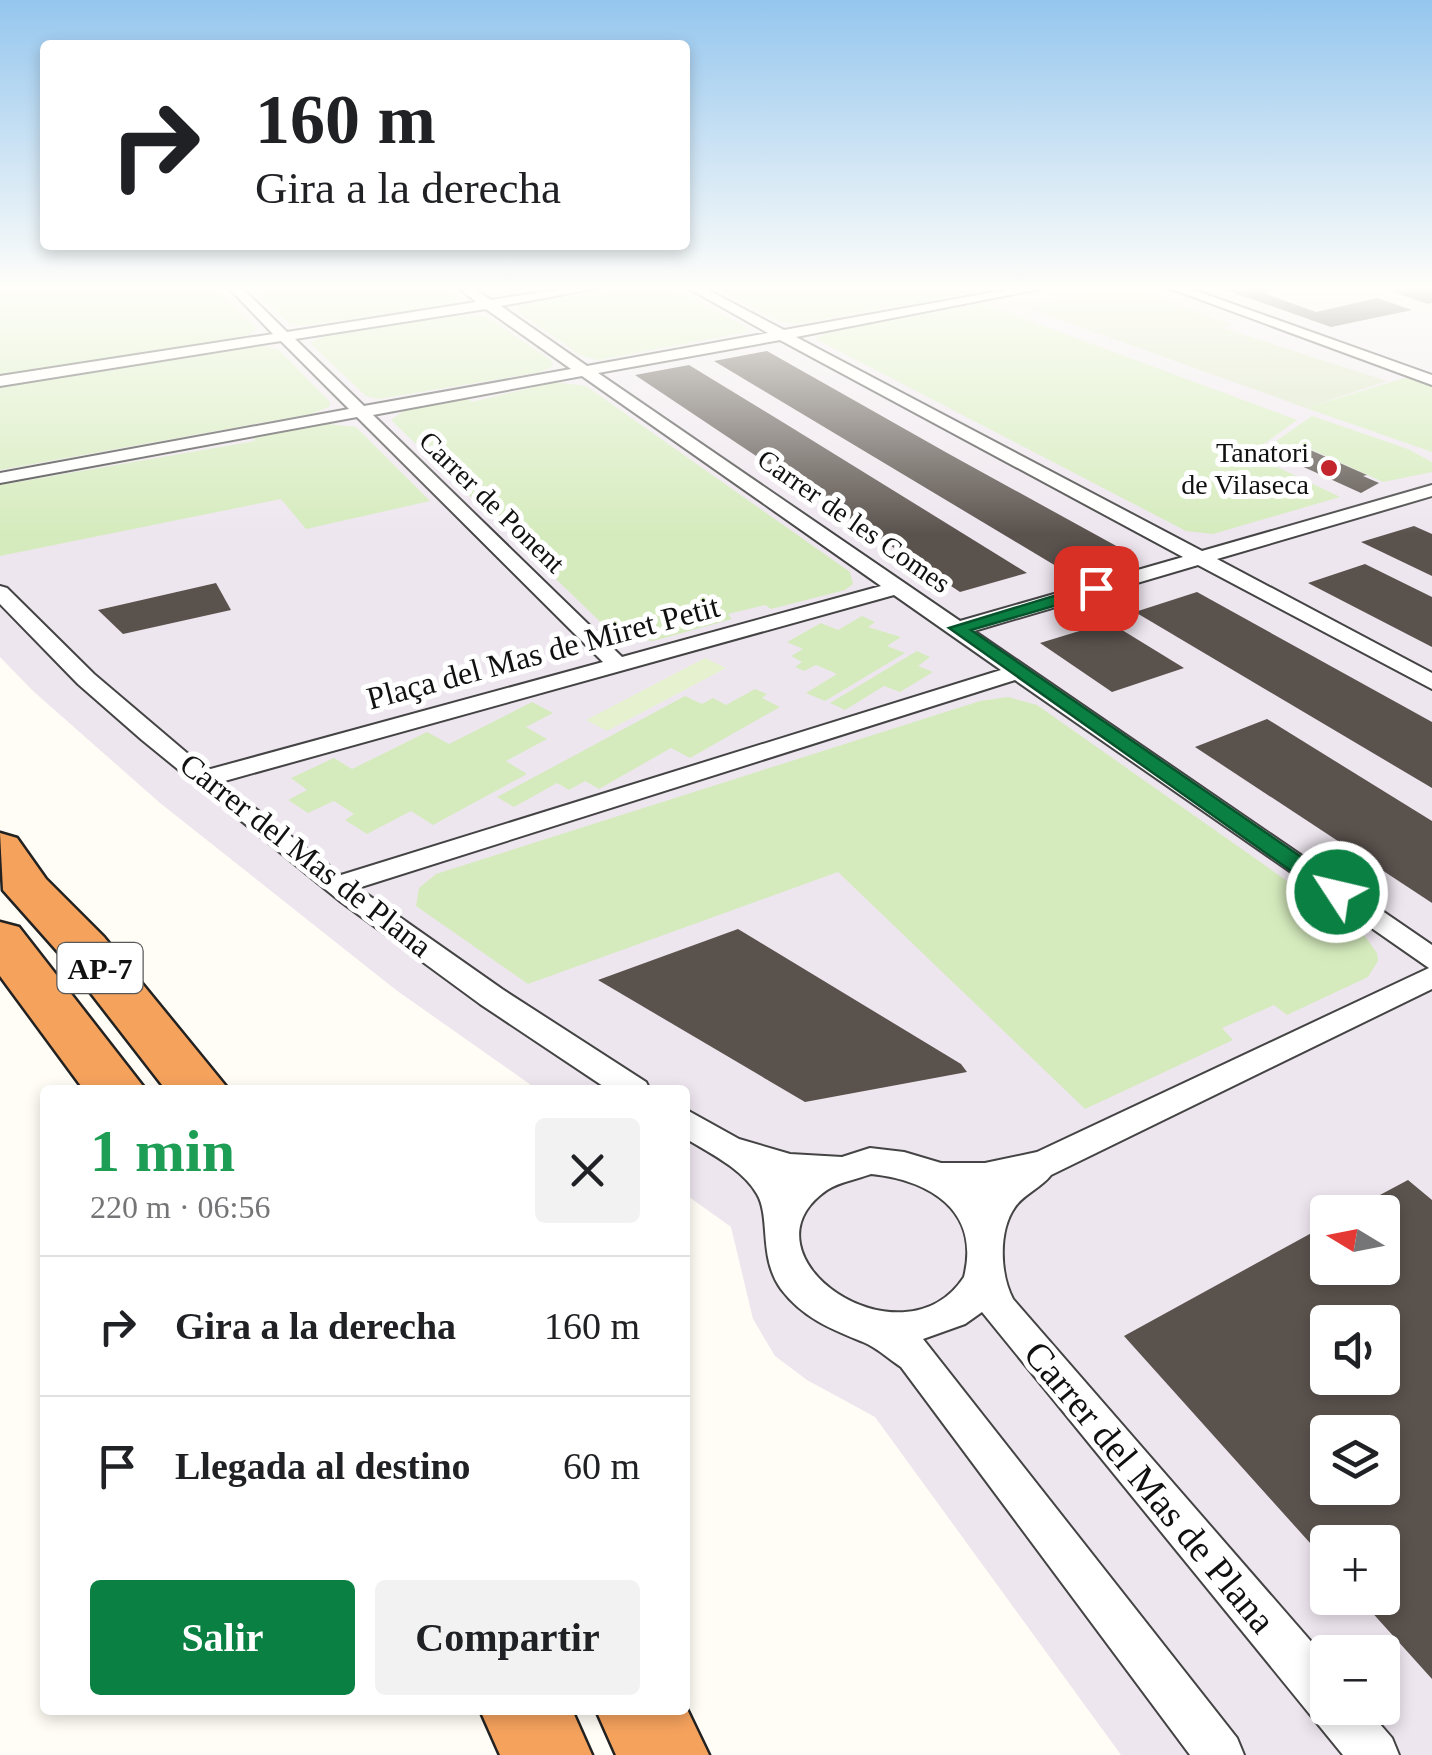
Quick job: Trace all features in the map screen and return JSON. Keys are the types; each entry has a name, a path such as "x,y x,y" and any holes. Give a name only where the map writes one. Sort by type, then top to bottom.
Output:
{"highway":[{"name":"AP-7","path":"0,848 28,890 85,949 195,1085"},
{"name":"AP-7","path":"0,939 112,1085"},
{"path":"526,1715 548,1755"},
{"path":"642,1715 666,1755"}],"street":[{"path":"0,382 75,370"},
{"name":"Carrer de Ponent","path":"318,370 618,665"},
{"path":"0,478 584,370"},
{"name":"Carrer de les Comes","path":"584,370 1432,958"},
{"path":"846,370 1432,682"},
{"path":"1404,370 1432,380"},
{"path":"958,628 1432,490"},
{"path":"1406,498 1432,508"},
{"name":"Plaça del Mas de Miret Petit","path":"206,778 898,588"},
{"name":"Carrer del Mas de Plana","path":"0,592 86,679 338,885 469,981 626,1085"},
{"path":"338,885 1019,672"},
{"path":"935,1176 985,1178 1044,1164 1432,977"},
{"path":"690,1125 725,1147 772,1186 778,1204 781,1250 791,1276 812,1300 840,1318 875,1328 906,1329 934,1322 958,1310 976,1290 1000,1200 1044,1164"},
{"path":"725,1147 790,1167 838,1166 870,1160 904,1164 935,1176 968,1203 986,1254"},
{"path":"780,1228 791,1201 811,1180 838,1166"},
{"name":"Carrer del Mas de Plana","path":"986,1254 989,1289 1000,1310 1310,1677"},
{"path":"875,1328 915,1355 1220,1755"},
{"path":"1349,1725 1375,1755"}],"shaded area":[{"path":"0,370 1432,370 1432,1755 1121,1755 875,1417 807,1380 775,1356 753,1319 731,1227 690,1198 690,1085 531,1085 396,990 160,803 0,657"}],"green space":[{"path":"0,370 38,370 0,376"},
{"path":"110,370 299,370 330,402 329,407 310,414 0,470 0,387"},
{"path":"338,370 545,370 378,399 366,396"},
{"path":"876,370 1162,370 1297,420 1250,454 1340,497 1213,534 1186,531"},
{"path":"1200,370 1353,370 1387,381 1306,408"},
{"path":"1411,376 1432,383 1432,452 1306,408"},
{"path":"555,382 586,386 850,572 853,584 845,590 771,609 765,605 728,614 732,619 653,641 615,636 391,420 405,410 467,398 472,402"},
{"path":"1312,416 1408,449 1432,462 1432,472 1383,482 1306,447 1262,458 1256,455"},
{"path":"328,424 356,427 430,501 306,529 281,499 0,556 0,485 255,441 254,438"},
{"path":"862,616 875,622 868,627 901,637 887,646 905,653 825,701 806,693 837,674 816,665 804,671 795,667 802,662 791,656 803,649 787,642 821,623 838,630"},
{"path":"917,651 930,657 918,666 933,672 900,692 884,686 845,710 830,703"},
{"path":"705,658 726,668 607,731 586,720"},
{"path":"755,689 767,694 762,698 780,707 690,758 671,748 599,789 585,781 569,790 557,783 514,807 497,797 685,696 702,704 713,698 726,705"},
{"path":"1008,697 1037,705 1364,935 1378,961 1368,977 1287,1015 1274,1005 1222,1028 1233,1040 1085,1109 838,872 528,984 416,906 419,888 436,874 980,701"},
{"path":"532,702 553,713 526,727 547,739 506,761 527,774 433,825 411,811 367,834 345,820 354,814 334,801 308,813 288,800 307,790 291,778 334,758 352,769 427,732 449,744"}],"building":[{"path":"697,370 1027,573 960,592 635,375"},
{"path":"729,370 800,370 1120,548 1056,566"},
{"name":"Tanatori de Vilaseca","path":"1308,449 1379,483 1361,493 1286,459 1266,459"},
{"path":"1414,526 1432,534 1432,576 1361,542"},
{"path":"1365,564 1432,597 1432,647 1308,583"},
{"path":"216,583 231,610 123,634 98,610"},
{"path":"1197,592 1432,722 1432,788 1135,612"},
{"path":"1109,622 1184,668 1112,692 1040,643"},
{"path":"1267,719 1432,821 1432,903 1195,747"},
{"path":"738,929 961,1064 967,1072 805,1102 598,980"},
{"path":"1408,1180 1432,1200 1432,1679 1400,1643 1400,1635 1392,1635 1374,1615 1400,1615 1400,1525 1310,1525 1310,1543 1124,1336 1310,1234 1310,1285 1400,1285 1400,1195 1380,1195"}],"place":[{"name":"Tanatori de Vilaseca","path":"1329,468"}],"route":[{"path":"1096,588 958,628 1337,892"}]}
